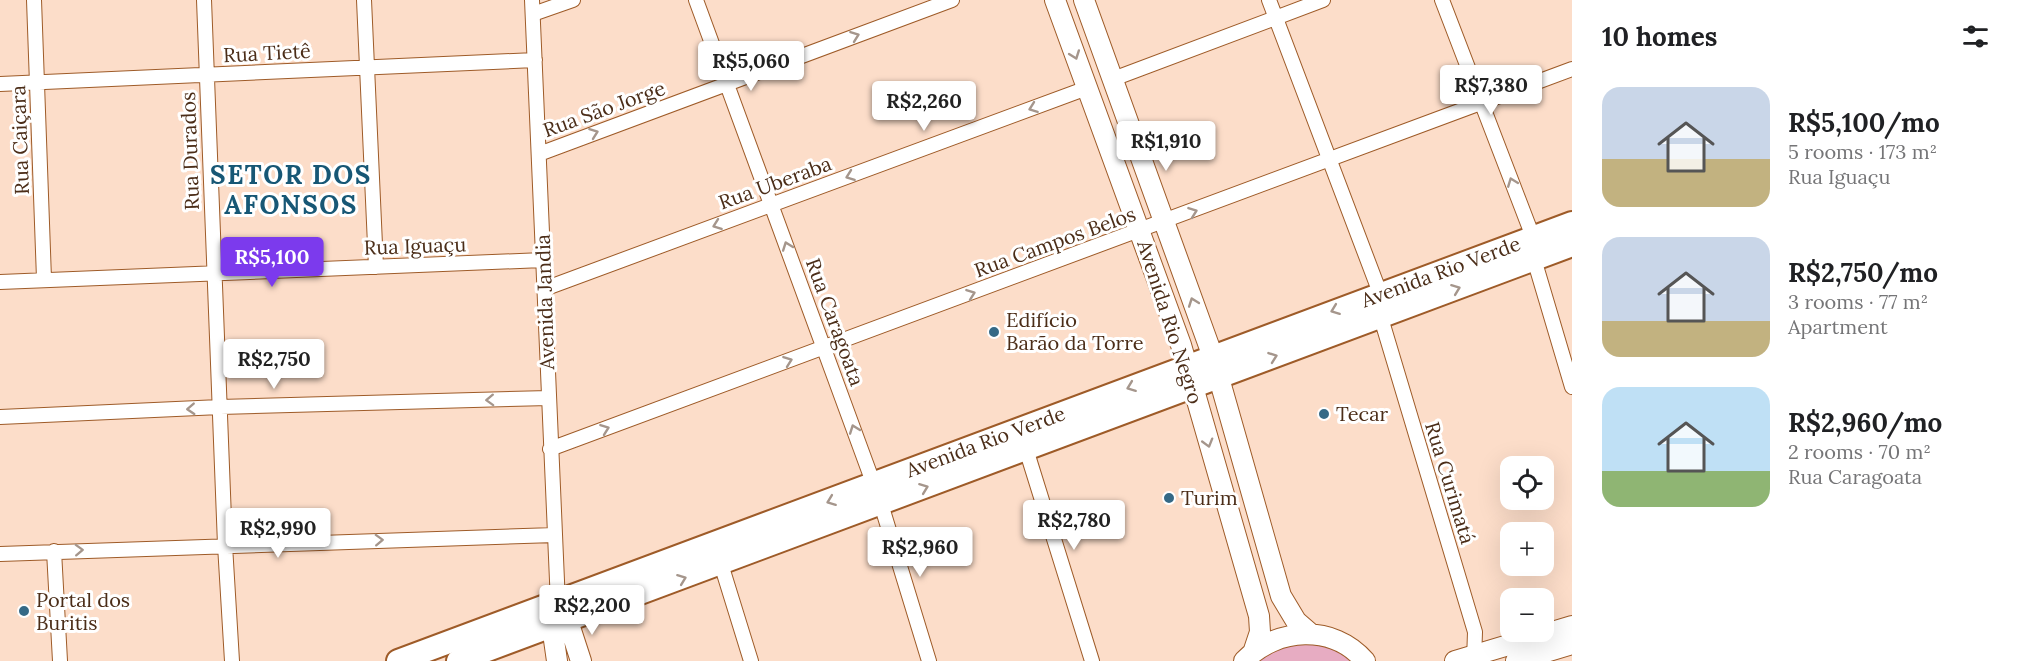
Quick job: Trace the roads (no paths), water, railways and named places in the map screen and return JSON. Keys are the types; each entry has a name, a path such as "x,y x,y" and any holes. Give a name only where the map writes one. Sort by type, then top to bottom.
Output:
{"main road":[{"name":"Avenida Rio Negro","path":"1055,0 1140,232 1189,377 1259,616 1260,632 1249,656"},
{"name":"Avenida Rio Negro","path":"1084,0 1216,367 1281,596 1296,621 1311,634"},
{"name":"Avenida Rio Verde","path":"458,661 559,617 1189,377 1381,318 1534,248 1572,223"},
{"name":"Avenida Rio Verde","path":"1216,367 1380,293 1534,248 1572,244"},
{"name":"Avenida Rio Verde","path":"398,661 559,617 721,564 878,494 1026,449 1189,377"},
{"name":"Avenida Jandia","path":"557,661 559,617"},
{"name":"Avenida Jandia","path":"559,617 581,661"},
{"path":"1455,661 1475,658 1572,626"},
{"path":"1249,656 1272,640 1291,634 1311,634 1336,640 1358,653 1365,661"},
{"path":"1516,661 1572,644"}],"street":[{"name":"Rua Caiçara","path":"34,0 44,279"},
{"name":"Rua Durados","path":"204,0 225,545 232,661"},
{"path":"364,0 376,267"},
{"path":"532,7 573,0"},
{"name":"Rua Caragoata","path":"696,0 878,494 929,661"},
{"name":"Rua São Jorge","path":"539,154 952,0"},
{"path":"1269,0 1380,293"},
{"path":"1113,79 1323,0"},
{"path":"1442,0 1534,248 1572,387"},
{"name":"Avenida Jandia","path":"532,7 559,617"},
{"name":"Rua Tietê","path":"0,84 535,60"},
{"name":"Rua Campos Belos","path":"550,449 1140,232 1572,69"},
{"name":"Rua Uberaba","path":"544,288 1088,88"},
{"name":"Rua Iguaçu","path":"0,282 543,260"},
{"name":"Rua Curimatá","path":"1381,318 1474,632 1475,658"},
{"path":"0,417 220,407 549,398"},
{"path":"1026,449 1092,661"},
{"path":"0,554 555,535"},
{"path":"54,551 60,661"},
{"path":"721,564 751,661"}],"place":[{"name":"Edifício Barão da Torre","path":"994,332"},
{"name":"Tecar","path":"1324,414"},
{"name":"Turim","path":"1169,498"},
{"name":"Portal dos Buritis","path":"24,611"}],"district":[{"name":"SETOR DOS AFONSOS","path":"291,190"}]}
